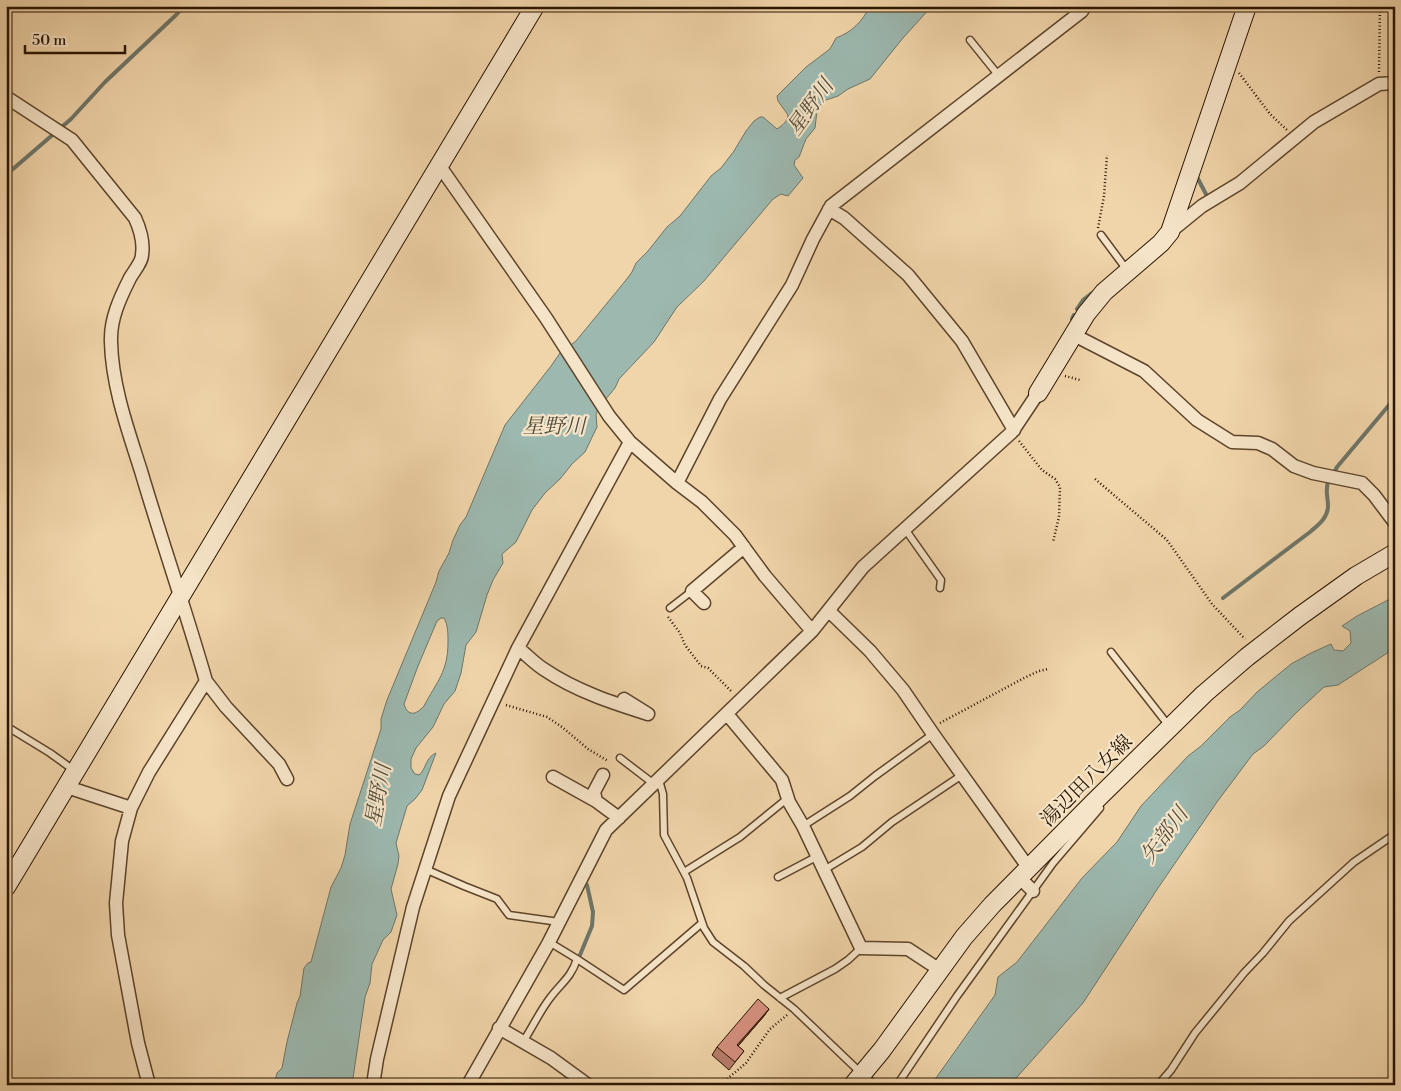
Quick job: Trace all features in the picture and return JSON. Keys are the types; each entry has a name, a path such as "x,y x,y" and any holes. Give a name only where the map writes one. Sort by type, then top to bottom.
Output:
{"street":[{"path":"6,887 535,6"},
{"path":"677,483 720,399 792,285 812,239 831,206 1082,12 1085,6"},
{"path":"1170,232 1229,60 1243,8"},
{"path":"468,1085 549,942 606,830 812,630 863,567 1013,431 1086,314 1104,292 1161,243 1170,232 1202,206 1240,183 1314,122 1379,84 1395,83"},
{"path":"6,97 72,140 135,218 141,233 142,256 114,312 110,341 113,368 124,417 181,595 206,682 226,707 279,764 287,779"},
{"path":"439,165 546,318 609,416 630,442 702,502 735,535 765,576 812,630"},
{"path":"830,209 844,218 908,275 962,341 1013,431"},
{"path":"1074,336 1144,371 1197,420 1232,442 1258,443 1272,449 1294,466 1313,473 1362,483 1374,495 1395,523"},
{"path":"373,1085 377,1059 413,907 449,796 518,648 630,442"},
{"path":"704,603 692,591 744,548"},
{"name":"湯辺田八女線","path":"863,1081 882,1050 964,937 1024,872 1128,768 1204,694 1256,651 1300,616 1356,576 1395,553"},
{"path":"828,611 876,657 903,690 962,775 1024,872 1033,891"},
{"path":"518,648 544,670 571,686 648,714 624,699"},
{"path":"149,1085 138,1043 118,935 116,902 122,841 131,808 149,772 206,682"},
{"path":"727,714 782,780 789,802 818,856 861,948 908,949 940,970"},
{"path":"596,801 594,792 603,775"},
{"path":"553,777 596,801 619,818"},
{"path":"67,787 131,808"},
{"path":"499,1028 551,1058 588,1085"}],"lane":[{"path":"970,40 999,76"},
{"path":"1101,235 1128,271"},
{"path":"905,529 941,580 940,588"},
{"path":"670,608 692,591"},
{"path":"1111,652 1170,727"},
{"path":"6,726 68,766"},
{"path":"803,826 850,796 931,732"},
{"path":"620,758 656,782 663,794 664,835 687,878 702,923 713,942 794,1009 863,1081"},
{"path":"897,1085 957,996 1053,863 1099,808 1128,768"},
{"path":"824,870 862,847 892,822 962,775"},
{"path":"684,872 740,838 788,798"},
{"path":"1158,1085 1171,1070 1195,1033 1244,972 1290,921 1354,862 1395,834"},
{"path":"778,877 818,856"},
{"path":"425,869 497,899 509,914 559,922"},
{"path":"549,942 624,990 702,923"},
{"path":"780,998 835,969 861,948"},
{"path":"524,1042 549,999 567,979 577,959"}],"path":[{"path":"1379,84 1380,6"},
{"path":"1229,60 1270,114 1295,138"},
{"path":"1101,235 1098,227 1104,196 1107,155"},
{"path":"1013,431 1042,470 1055,479 1060,487 1059,517 1053,542"},
{"path":"1095,479 1167,540 1212,604 1256,651"},
{"path":"670,608 668,617 680,632 685,645 701,666 708,668 741,700"},
{"path":"931,732 1024,678 1048,669"},
{"path":"493,701 548,717 588,749 608,761"},
{"path":"727,1079 746,1063 770,1029 794,1009"}],"water":[{"name":"星野川","path":"870,6 932,6 870,79 822,103 817,111 815,128 806,139 799,157 795,160 794,165 803,178 788,196 781,194 773,199 704,281 677,307 654,342 619,379 615,388 596,414 597,427 585,452 545,493 532,510 516,542 502,554 503,563 487,595 476,632 466,645 461,673 455,691 444,704 433,727 416,748 411,759 411,768 415,774 419,775 428,760 436,753 422,790 407,806 396,843 399,856 391,889 397,915 391,932 383,940 372,964 370,983 365,997 352,1085 274,1085 277,1073 282,1068 300,996 304,968 311,962 331,887 341,868 350,824 381,729 381,719 387,700 439,571 449,553 460,525 466,517 505,425 560,353 576,341 626,280 636,263 667,227 680,216 711,176 721,168 754,121 763,117 777,129 783,125 788,115 778,101 777,96 806,67 830,49 836,38 856,26","holes":["444,618 448,642 444,669 424,706 415,713 410,713 404,704 437,621"]},
{"name":"矢部川","path":"1390,599 1395,601 1395,648 1338,685 1324,687 1264,746 1253,754 1217,802 1158,888 1083,1003 1010,1085 931,1085 995,995 998,977 1017,962 1082,878 1117,842 1141,806 1188,756 1240,710 1257,692 1291,664 1331,644 1334,650 1343,651 1351,643 1350,631 1342,626"}],"building":[{"path":"758,999 769,1009 737,1045 744,1051 735,1062 717,1047"}],"waterway":[{"path":"6,175 71,119 105,82 184,6"},
{"path":"1197,177 1207,198"},
{"path":"1077,309 1083,300 1092,293"},
{"path":"1072,319 1074,315"},
{"path":"1395,341 1393,344 1395,347"},
{"path":"1334,473 1395,398"},
{"path":"1223,598 1322,521 1328,510 1328,482"},
{"path":"580,955 592,926 593,912 587,885"}]}
